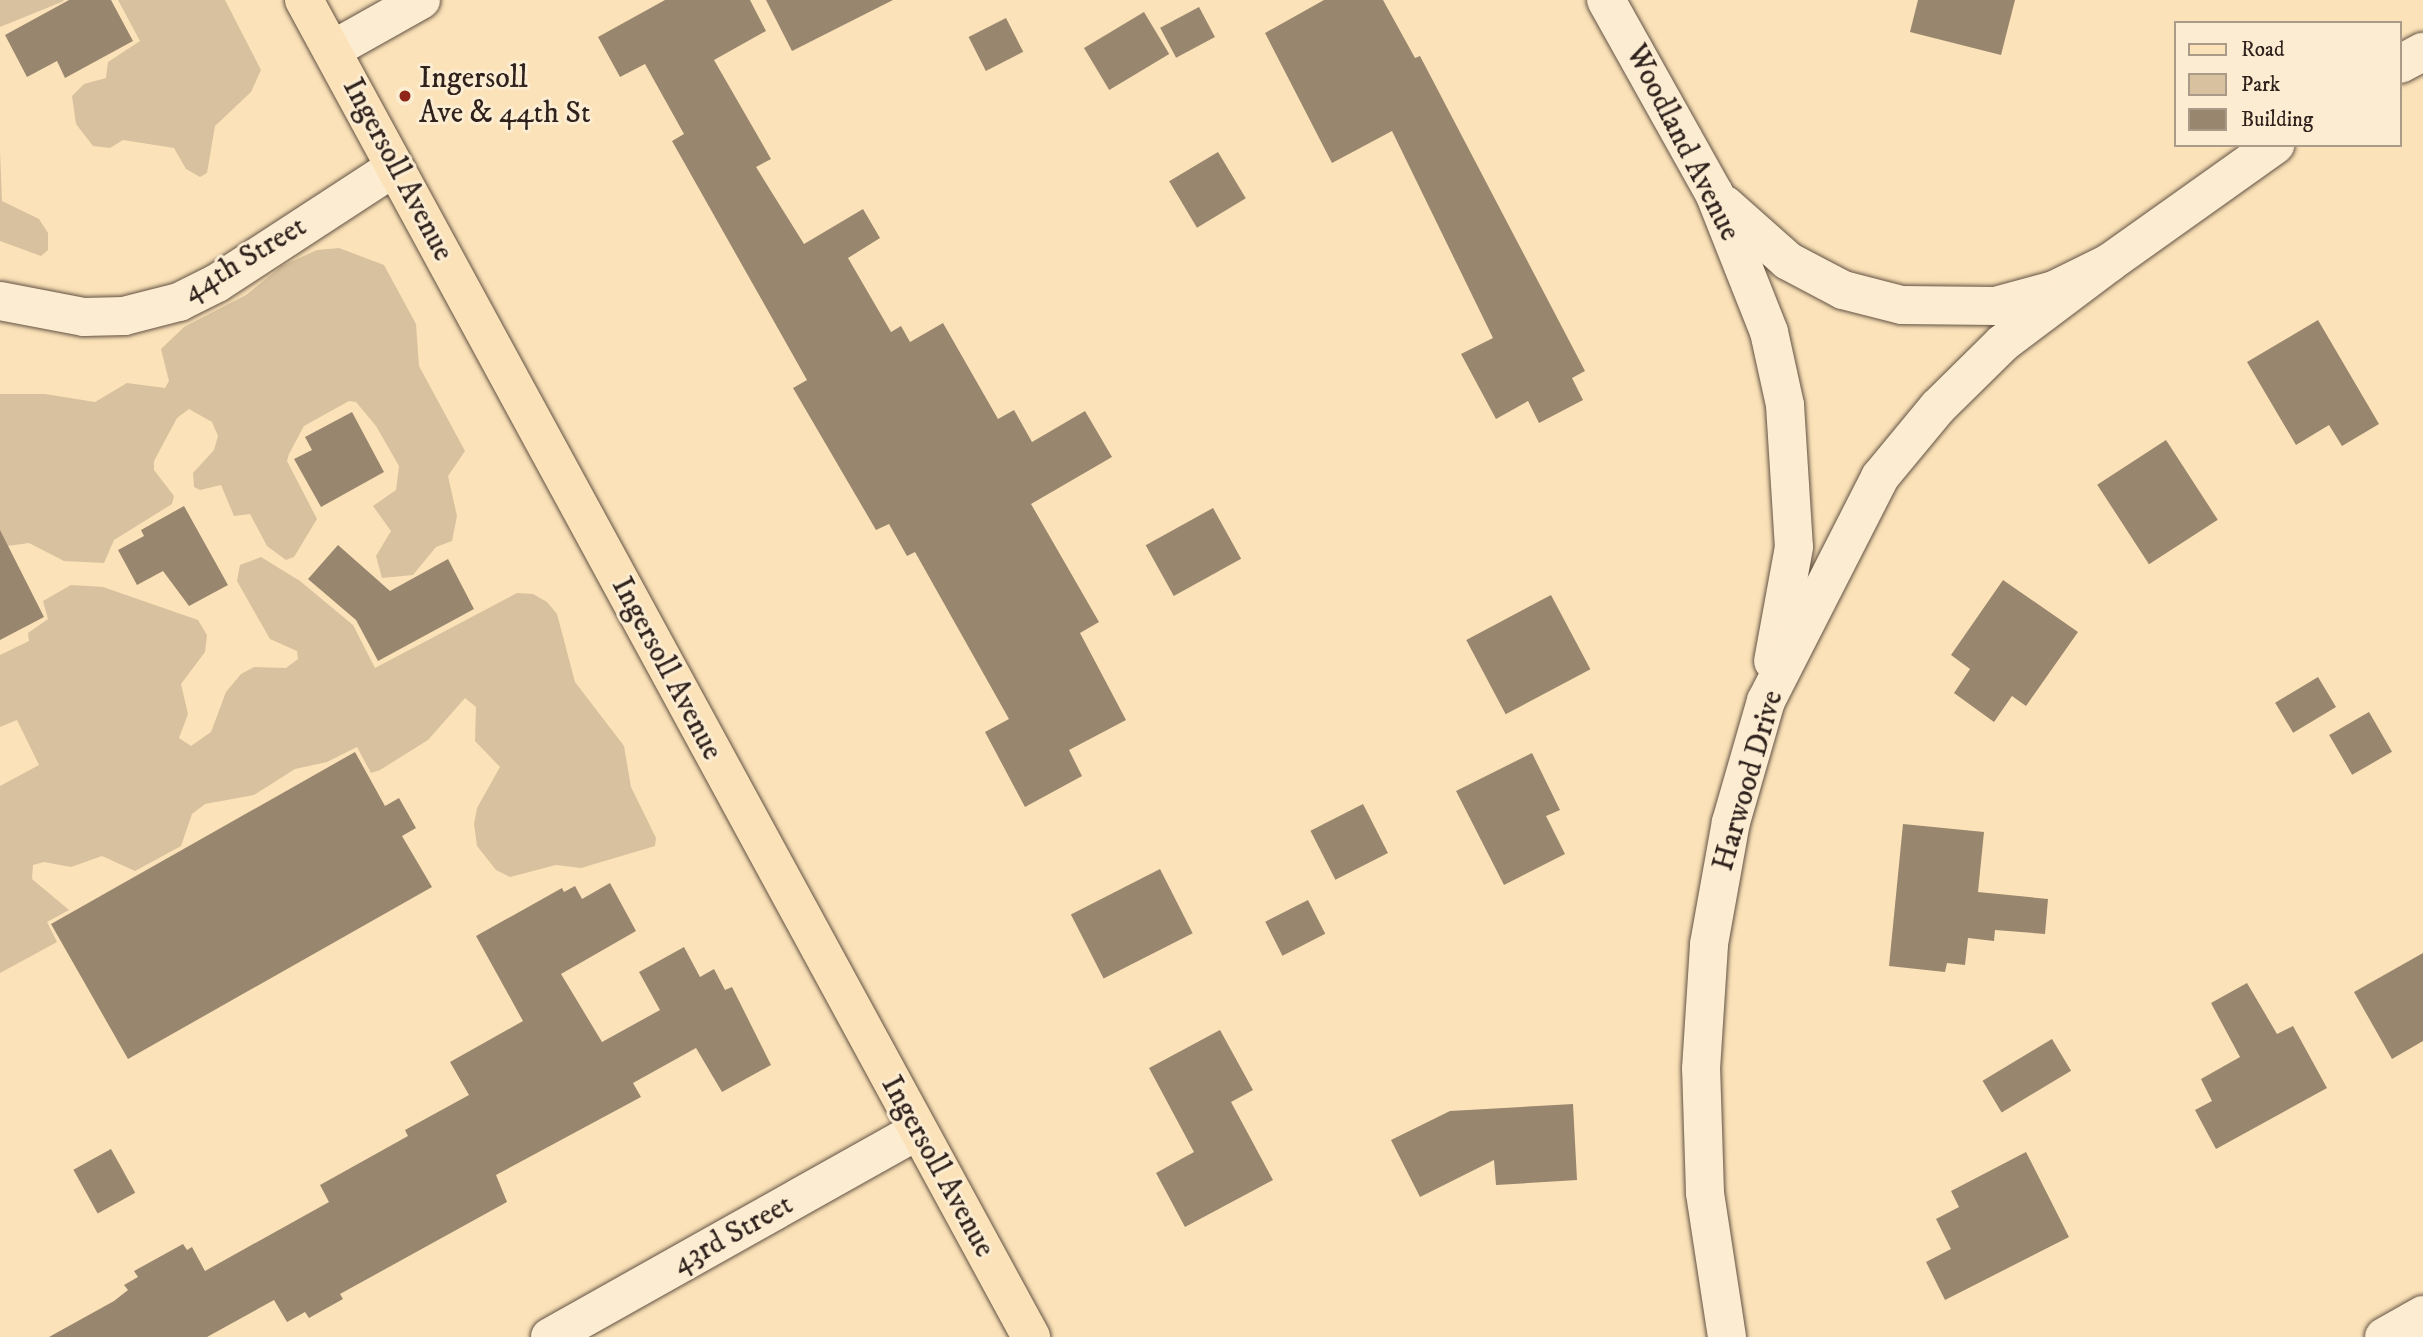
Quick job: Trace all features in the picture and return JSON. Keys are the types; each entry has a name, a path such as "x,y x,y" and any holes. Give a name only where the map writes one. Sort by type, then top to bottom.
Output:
{"main road":[{"name":"Ingersoll Avenue","path":"303,0 916,1132 1031,1337"}],"street":[{"path":"332,50 421,0"},
{"name":"Woodland Avenue","path":"1606,0 1714,193 1769,332 1785,405 1794,547 1766,701"},
{"path":"2402,63 2423,52"},
{"name":"Harwood Drive","path":"1727,1337 1705,1193 1700,1069 1709,944 1731,822 1766,701 1880,477 1938,407 2003,343 2109,263 2272,147"},
{"name":"44th Street","path":"0,301 84,317 124,316 179,302 217,283 395,167"},
{"name":"Harwood Drive","path":"1714,193 1740,223 1788,261 1843,290 1902,305 1994,306 2054,290 2109,263"},
{"name":"43rd Street","path":"550,1337 916,1132"},
{"path":"2384,1337 2423,1315"}],"green space":[{"path":"0,0 63,0 64,1 0,27"},
{"path":"118,0 225,0 261,70 251,92 215,126 207,173 200,177 186,169 174,148 123,140 110,148 93,146 76,124 72,96 84,84 106,78 108,62 140,41"},
{"path":"0,151 2,201 39,219 48,233 48,250 41,256 0,241"},
{"path":"339,248 384,265 416,324 419,366 465,451 448,476 457,516 452,541 436,547 413,575 382,578 376,556 391,531 373,506 396,490 399,466 376,426 356,402 349,401 304,426 289,454 287,461 317,519 294,557 286,560 267,546 250,514 234,516 221,485 200,490 194,487 193,473 214,450 218,436 212,422 189,409 177,418 154,461 154,470 174,496 172,504 114,540 104,563 64,561 29,543 0,547 0,394 45,394 95,402 127,383 165,388 169,381 161,349 184,327 246,295 282,266 317,250"},
{"path":"261,557 300,581 353,625 375,668 517,593 533,594 547,602 557,614 575,682 624,746 631,787 656,838 655,846 581,868 556,865 510,877 496,870 477,846 474,824 477,808 500,767 475,741 476,707 465,698 428,740 380,770 371,773 357,747 327,762 295,769 254,795 205,804 192,814 181,846 135,871 102,856 71,867 44,862 33,865 32,879 69,910 47,922 57,942 0,973 0,786 39,765 17,720 0,727 0,655 29,641 28,633 48,619 43,601 71,585 103,587 198,620 207,635 205,652 181,684 188,714 179,738 191,746 211,732 226,692 241,674 254,667 286,668 298,659 297,651 270,639 237,581 240,565"}],"building":[{"path":"69,0 111,0 133,41 65,78 57,61 27,77 5,35"},
{"path":"665,0 750,0 766,31 714,60 771,159 756,167 804,244 863,209 880,238 848,258 891,332 901,326 910,342 943,323 998,419 1014,410 1032,442 1085,411 1112,457 1031,504 1099,622 1080,633 1126,720 1069,750 1082,776 1025,807 985,732 1009,719 915,552 907,556 889,524 876,530 793,388 807,380 672,141 684,134 645,64 620,77 598,37"},
{"path":"766,0 893,0 792,51"},
{"path":"1324,0 1383,0 1415,58 1420,56 1585,371 1572,378 1583,400 1539,423 1528,401 1496,419 1461,354 1493,338 1392,131 1332,163 1265,33"},
{"path":"1918,0 2015,0 2001,55 1910,32"},
{"path":"1199,7 1215,37 1176,58 1160,28"},
{"path":"1144,12 1169,54 1109,90 1084,48"},
{"path":"1006,18 1023,52 986,71 969,37"},
{"path":"1218,152 1246,198 1197,228 1169,181"},
{"path":"2318,320 2379,424 2342,446 2329,425 2296,445 2247,362"},
{"path":"352,412 384,472 321,507 294,459 312,450 305,437"},
{"path":"2166,440 2218,520 2149,564 2097,485"},
{"path":"184,506 228,585 189,606 163,571 137,585 118,550 144,536 141,530"},
{"path":"1213,508 1241,559 1174,596 1146,545"},
{"path":"0,530 44,617 0,640"},
{"path":"338,545 390,591 448,559 474,609 378,661 356,620 308,579"},
{"path":"2003,580 2078,632 2026,706 2012,696 1994,722 1954,693 1970,669 1951,655"},
{"path":"1551,595 1590,669 1506,714 1466,640"},
{"path":"2318,677 2336,707 2293,733 2275,703"},
{"path":"2369,712 2392,752 2352,775 2329,735"},
{"path":"355,752 385,806 399,798 416,828 402,836 432,887 128,1059 51,924"},
{"path":"1532,753 1560,810 1546,816 1565,854 1504,885 1456,791"},
{"path":"1363,804 1388,853 1335,880 1310,831"},
{"path":"1903,824 1984,832 1978,892 2048,899 2045,934 1995,930 1994,941 1968,938 1965,965 1947,963 1945,972 1889,966"},
{"path":"1160,869 1193,933 1104,979 1071,914"},
{"path":"610,883 636,931 561,974 602,1042 660,1010 639,972 684,947 700,977 714,969 725,990 732,987 771,1065 722,1092 696,1048 633,1083 641,1097 496,1175 507,1202 340,1294 343,1299 309,1318 305,1312 287,1322 274,1300 207,1337 49,1337 114,1301 128,1290 124,1285 138,1277 134,1271 183,1244 187,1250 192,1247 205,1271 329,1202 320,1185 408,1136 405,1130 469,1095 450,1062 523,1021 476,936 562,888 564,892 575,886 582,899"},
{"path":"1308,900 1325,934 1282,956 1265,922"},
{"path":"2423,953 2423,1041 2392,1059 2354,992"},
{"path":"2247,983 2277,1034 2293,1026 2327,1088 2216,1149 2195,1110 2212,1101 2201,1079 2240,1057 2211,1003"},
{"path":"1220,1030 1253,1090 1231,1102 1273,1180 1185,1227 1156,1173 1194,1152 1149,1068"},
{"path":"2052,1039 2071,1071 2002,1112 1983,1081"},
{"path":"1573,1104 1577,1180 1496,1185 1494,1160 1420,1197 1391,1140 1450,1111"},
{"path":"111,1149 135,1193 98,1214 73,1170"},
{"path":"2026,1152 2069,1237 1945,1300 1926,1262 1951,1249 1936,1219 1959,1207 1951,1191"}],"place":[{"name":"Ingersoll Ave & 44th St","path":"405,96"}]}
